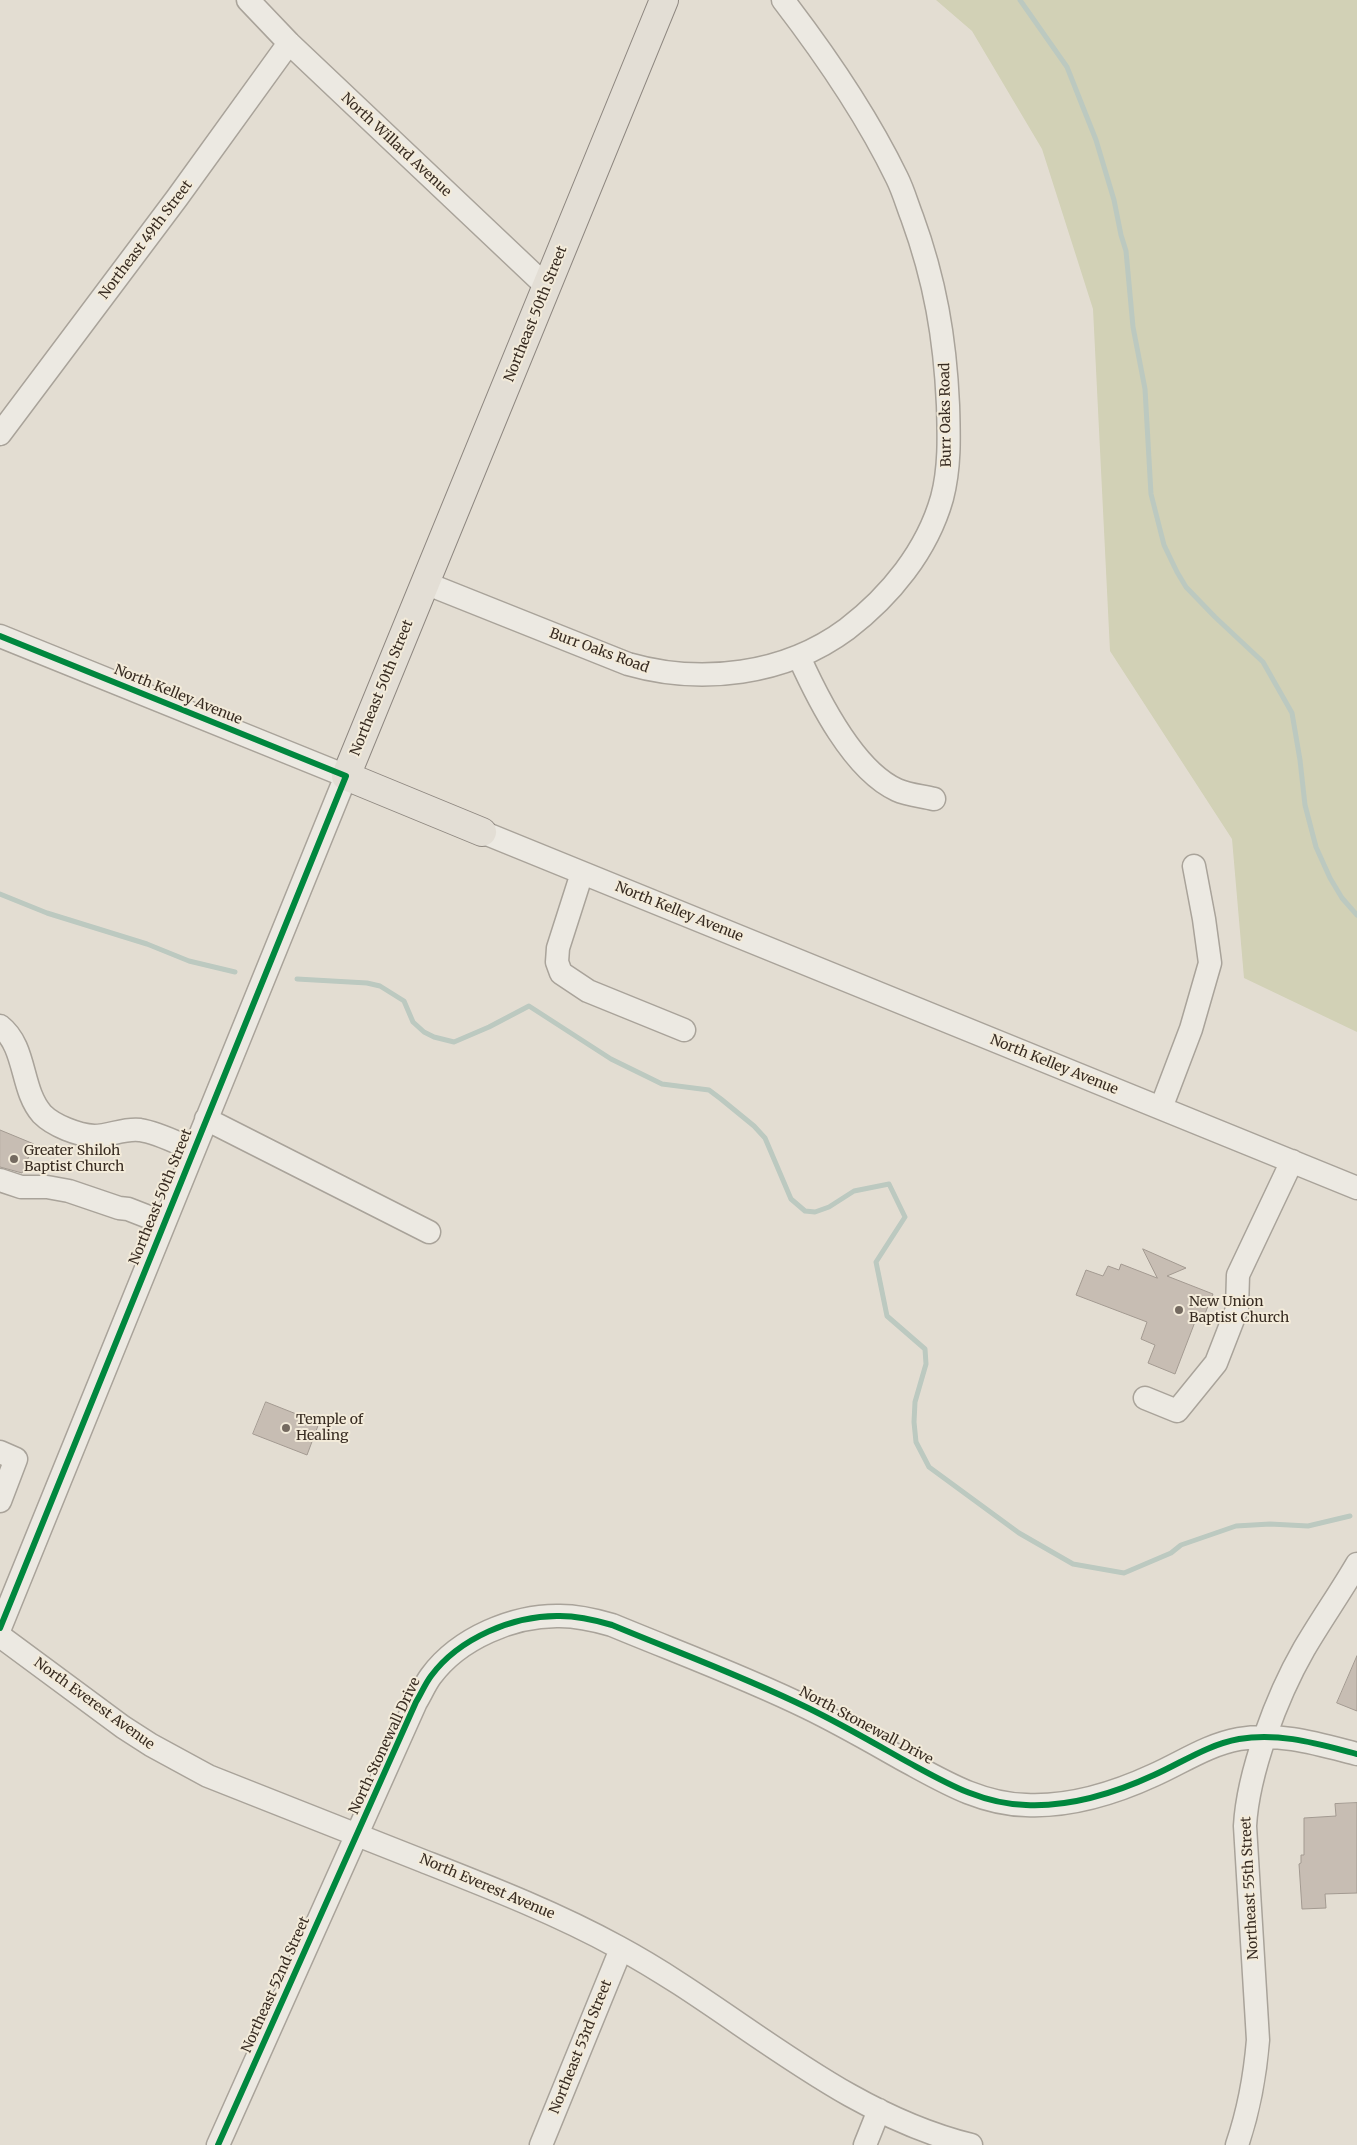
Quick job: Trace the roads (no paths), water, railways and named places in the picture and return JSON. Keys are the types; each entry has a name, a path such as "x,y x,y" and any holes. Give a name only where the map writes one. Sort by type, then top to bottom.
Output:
{"main road":[{"name":"Northeast 50th Street","path":"346,776 664,0"},
{"name":"North Kelley Avenue","path":"346,776 482,832"}],"street":[{"name":"North Willard Avenue","path":"248,0 289,43 547,287"},
{"name":"Burr Oaks Road","path":"425,583 593,652 656,672 686,675 718,674 749,670 799,657 826,643 862,618 908,569 933,523 942,500 948,466 949,430 946,365 937,302 920,240 898,179 864,115 823,52 783,0"},
{"name":"Northeast 49th Street","path":"0,434 177,198 289,43"},
{"name":"North Kelley Avenue","path":"0,636 346,776"},
{"path":"799,657 829,716 851,749 872,772 885,783 898,790 934,798"},
{"name":"Northeast 50th Street","path":"0,1628 346,776"},
{"name":"North Kelley Avenue","path":"482,832 1357,1188"},
{"path":"1161,1108 1191,1029 1210,963 1194,866"},
{"path":"582,873 558,948 557,962 561,973 588,991 684,1030"},
{"path":"0,1026 11,1037 32,1098 43,1115 58,1125 79,1134 95,1136 128,1130 141,1130 194,1150"},
{"path":"206,1119 429,1232"},
{"path":"1145,1398 1177,1411 1213,1369 1237,1309 1238,1275 1292,1161"},
{"path":"0,1180 21,1187 47,1187 69,1191 119,1208 128,1209 164,1223"},
{"path":"0,1452 16,1459 0,1500"},
{"name":"Northeast 55th Street","path":"1237,2145 1250,2102 1256,2069 1258,2040 1246,1843 1246,1810 1249,1791 1265,1736 1303,1650 1357,1564"},
{"name":"North Stonewall Drive","path":"357,1835 416,1702 431,1675 451,1655 475,1639 502,1627 530,1619 559,1616 587,1618 612,1625 795,1702 834,1721 959,1790 1004,1804 1028,1806 1079,1800 1112,1791 1154,1775 1213,1746 1239,1739 1265,1736 1296,1738 1357,1754"},
{"name":"North Everest Avenue","path":"0,1636 116,1723 179,1761 216,1779 523,1901 621,1948 658,1970 811,2072 879,2110 924,2131 971,2145"},
{"name":"Northeast 52nd Street","path":"218,2145 357,1835"},
{"name":"Northeast 53rd Street","path":"541,2145 621,1948"},
{"path":"865,2145 879,2110"}],"waterway":[{"path":"1020,0 1067,67 1096,140 1114,200 1126,251 1133,327 1145,389 1151,494 1164,545 1186,587 1263,662 1292,713 1305,805 1316,847 1330,878 1342,898 1357,915"},
{"path":"0,894 47,913 147,944 189,961 235,972"},
{"path":"297,979 367,983 380,986 404,1001 413,1022 424,1032 434,1037 454,1042 489,1027 529,1006 611,1059 662,1084 709,1090 754,1126 765,1138 791,1199 805,1211 815,1212 829,1207 854,1191 889,1184 905,1217 876,1262 887,1316 925,1349 926,1364 915,1402 916,1442 929,1467 1019,1533 1073,1564 1124,1573 1171,1553 1181,1545 1236,1526 1270,1524 1308,1526 1350,1516"}],"place":[{"name":"Greater Shiloh Baptist Church","path":"14,1159"},
{"name":"New Union Baptist Church","path":"1179,1310"},
{"name":"Temple of Healing","path":"286,1428"}]}
